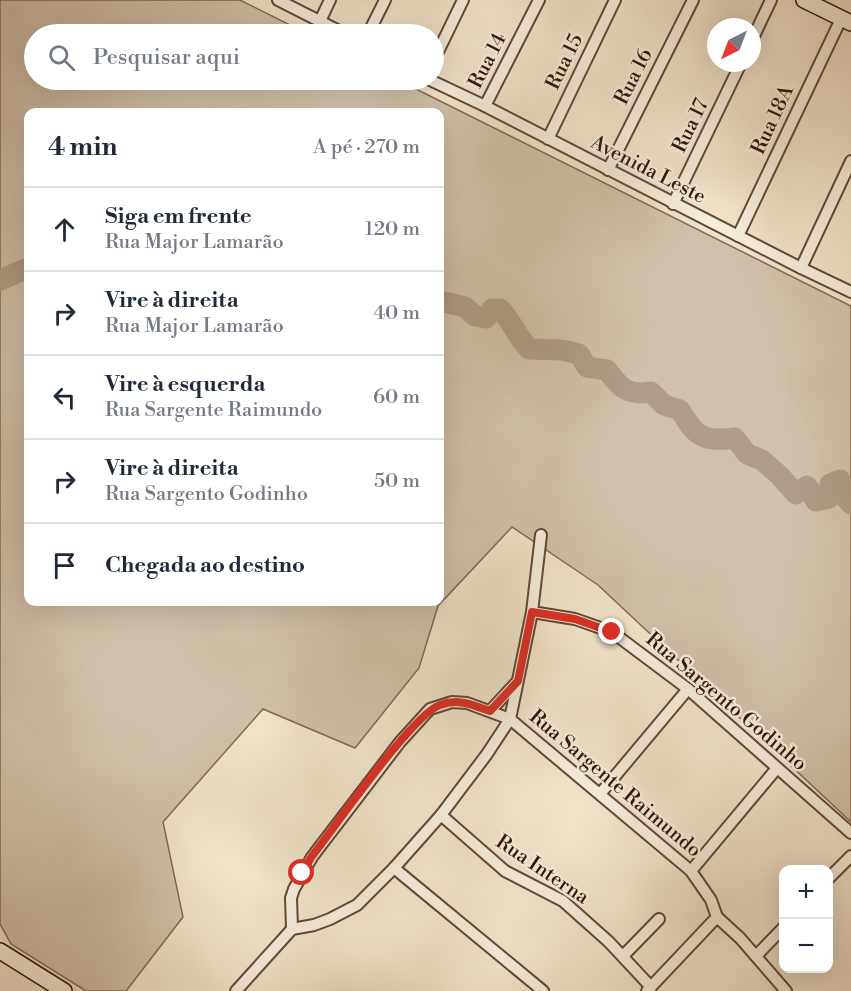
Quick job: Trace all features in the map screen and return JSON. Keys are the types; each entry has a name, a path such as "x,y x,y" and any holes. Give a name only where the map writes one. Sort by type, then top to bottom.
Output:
{"main road":[{"path":"804,0 846,21"},
{"path":"1,951 64,991"}],"street":[{"path":"278,0 326,24"},
{"path":"320,21 330,0"},
{"path":"373,24 385,0"},
{"path":"444,39 463,0"},
{"name":"Rua 14","path":"485,106 539,0"},
{"name":"Rua 15","path":"548,139 615,0"},
{"name":"Rua 16","path":"608,170 693,0"},
{"path":"761,21 771,0"},
{"name":"Rua 18A","path":"738,236 846,21"},
{"name":"Rua 17","path":"673,204 737,72"},
{"name":"Avenida Leste","path":"444,87 851,292"},
{"path":"801,268 851,161"},
{"name":"Rua Sargente Raimundo","path":"541,535 532,612 510,718 691,871 711,900 717,916 786,991"},
{"name":"Rua Sargento Godinho","path":"532,612 575,619 612,632 667,671 851,833"},
{"path":"490,711 518,681"},
{"path":"600,794 688,689"},
{"path":"236,991 292,929 314,925 344,914 357,905 394,868 441,815 487,754 510,718 467,703 452,702 430,709 407,734 312,856 297,880 291,898 292,929"},
{"path":"691,871 777,768"},
{"name":"Rua Interna","path":"441,815 505,871 563,901 623,956 649,989"},
{"path":"833,874 851,856"},
{"path":"394,868 543,991"},
{"path":"649,989 717,916"},
{"path":"623,956 659,919"},
{"path":"756,956 779,931"}],"shaded area":[{"path":"0,0 240,0 288,24 24,24 24,90 418,90 851,306 851,822 598,585 512,527 444,600 444,108 24,108 24,606 438,606 419,668 355,748 263,709 163,822 183,917 126,991 86,991 11,944 0,924"}],"waterway":[{"path":"0,280 24,270"},
{"path":"444,302 465,307 475,316 486,318 492,309 500,309 529,349 562,350 579,354 587,367 607,370 616,382 630,392 651,392 664,405 680,410 696,432 702,436 715,439 735,438 747,454 762,460 796,494 807,486 816,501 829,498 830,484 840,480 845,497 851,504"}],"route":[{"path":"302,873 312,856 400,742 430,709 452,702 467,703 490,711 518,681 532,612 592,623 612,632"}]}
